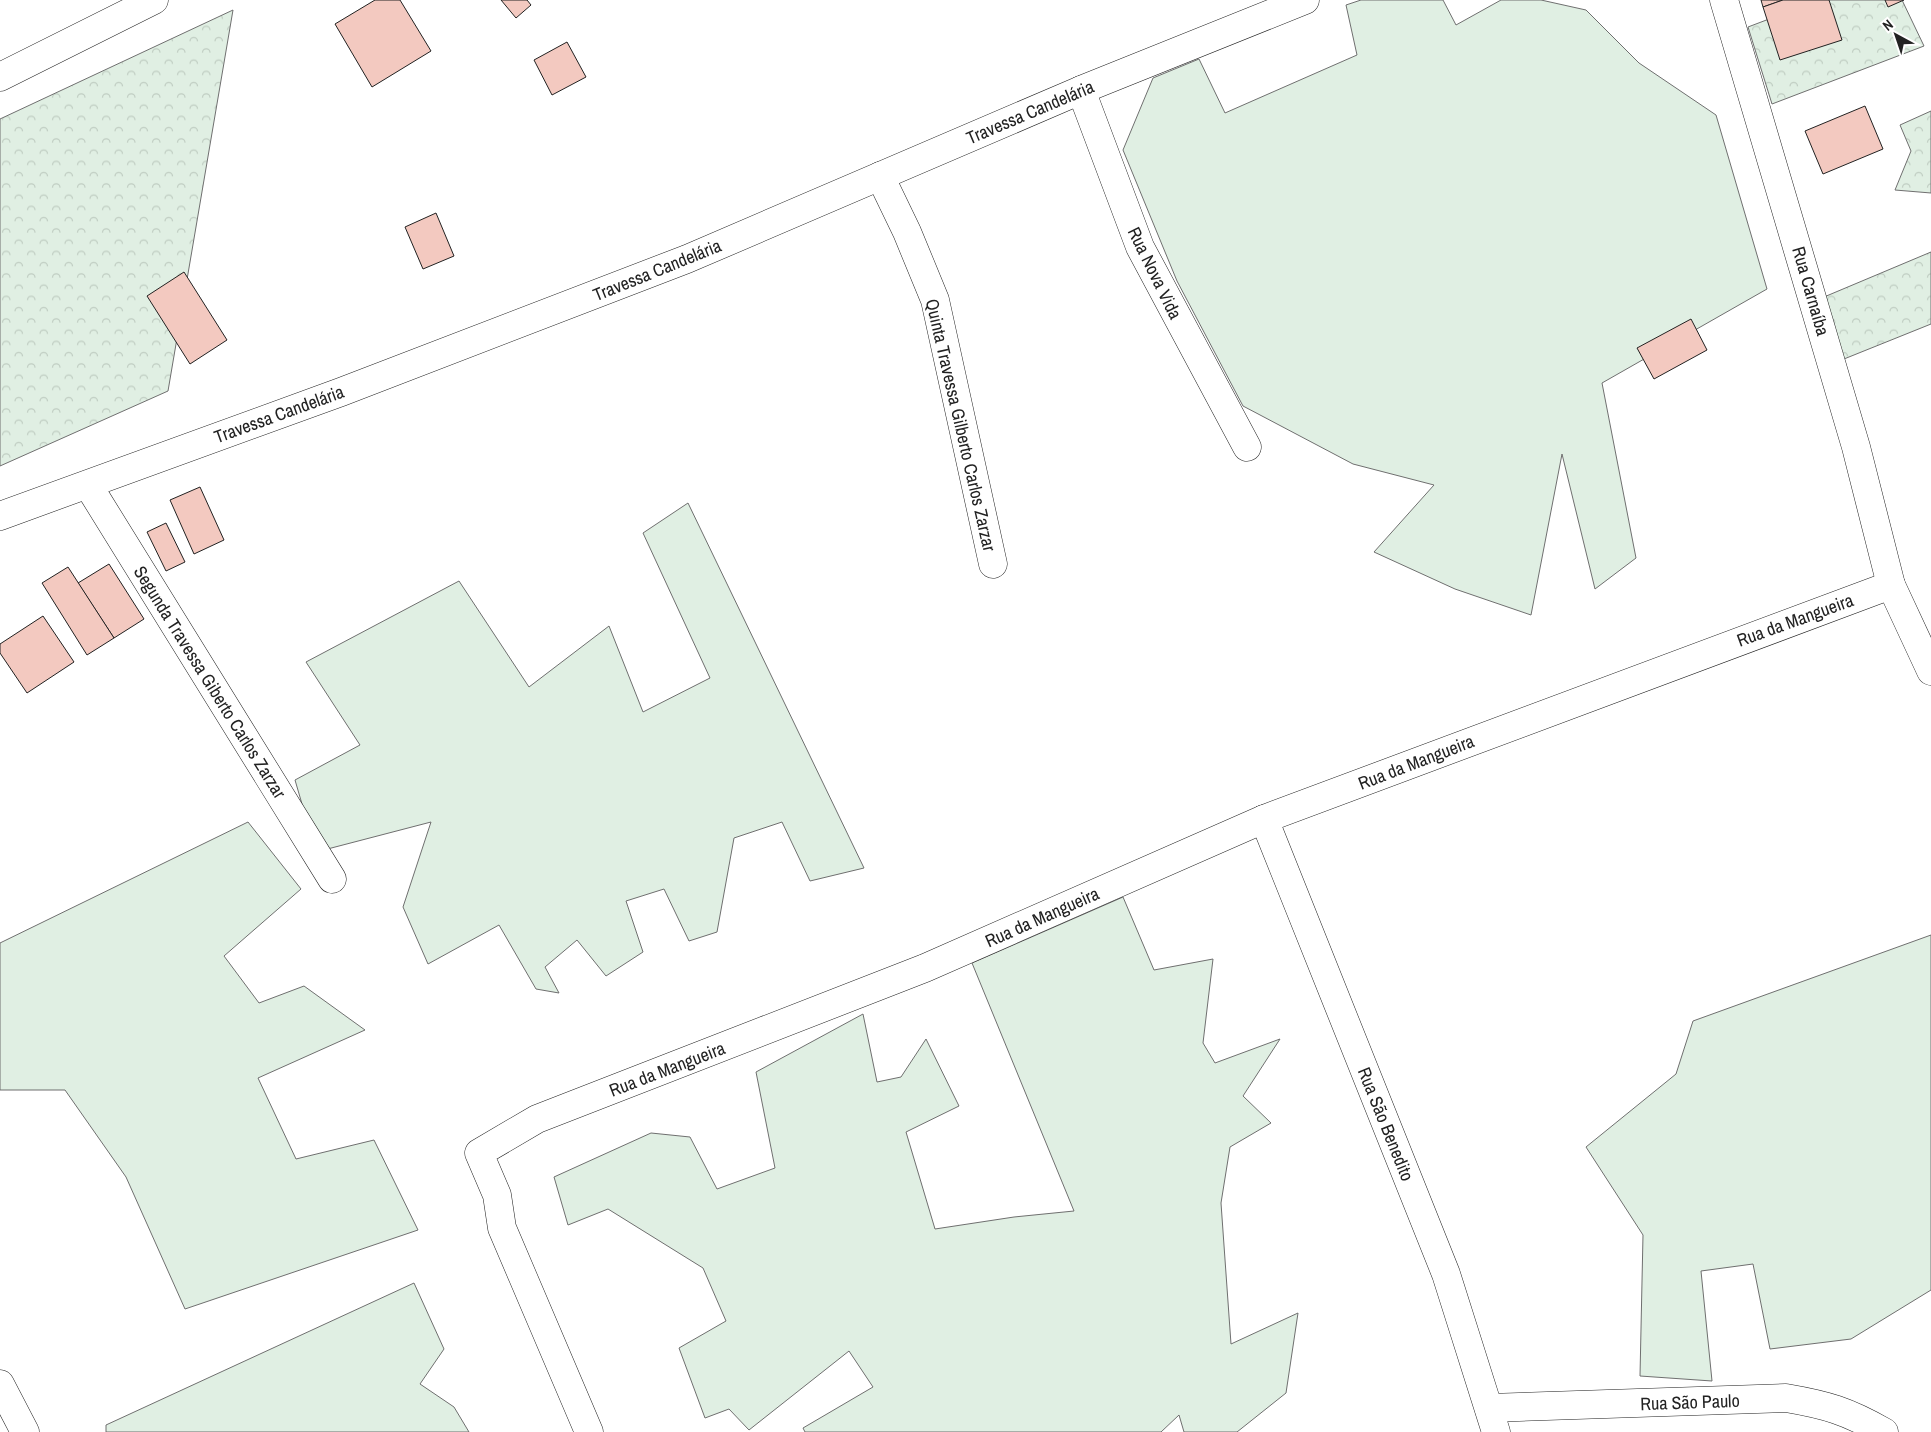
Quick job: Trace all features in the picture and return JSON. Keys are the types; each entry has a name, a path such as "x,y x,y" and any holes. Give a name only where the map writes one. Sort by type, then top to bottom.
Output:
{"street":[{"path":"0,77 154,0"},
{"name":"Travessa Candelária","path":"0,516 331,396 687,259 1081,90 1305,0"},
{"name":"Rua Carnaíba","path":"1724,0 1856,447 1891,585 1931,671"},
{"name":"Rua Nova Vida","path":"1081,90 1140,247 1247,447"},
{"name":"Quinta Travessa Gilberto Carlos Zarzar","path":"880,176 907,232 935,300 993,564"},
{"name":"Segunda Travessa Giberto Carlos Zarzar","path":"88,484 332,879"},
{"name":"Rua da Mangueira","path":"588,1432 502,1228 497,1195 479,1152 537,1119 925,968 1264,819 1891,585"},
{"name":"Rua São Benedito","path":"1264,819 1446,1274 1492,1420"},
{"path":"0,1384 25,1432"},
{"name":"Rua São Paulo","path":"1492,1420 1786,1398 1819,1403 1850,1413 1884,1432"}],"green space":[{"path":"1361,0 1443,0 1456,25 1501,0 1541,0 1586,10 1639,63 1716,115 1767,289 1602,383 1636,558 1595,589 1562,454 1531,615 1455,589 1374,552 1434,485 1353,464 1243,406 1177,281 1123,150 1153,78 1199,59 1225,113 1357,55 1346,5"},
{"path":"1808,0 1902,0 1924,46 1772,104 1748,27 1806,5"},
{"path":"233,10 168,391 0,466 0,119"},
{"path":"1931,111 1931,193 1895,190 1911,151 1900,125"},
{"path":"1931,252 1931,324 1839,361 1824,297"},
{"path":"688,503 864,868 810,881 782,822 734,838 717,932 689,941 664,889 626,901 643,952 606,976 577,940 545,967 559,993 536,989 499,925 428,964 403,907 431,822 316,852 295,780 360,745 306,662 459,581 529,687 609,626 643,712 710,678 643,533"},
{"path":"248,822 301,889 224,956 259,1003 304,986 365,1030 258,1078 296,1159 374,1140 418,1230 185,1309 126,1177 65,1090 0,1090 0,943"},
{"path":"1123,897 1154,970 1213,959 1203,1043 1215,1063 1280,1039 1243,1096 1271,1123 1230,1147 1221,1203 1231,1344 1298,1313 1286,1393 1237,1432 1184,1432 1179,1415 1161,1432 805,1432 803,1428 873,1387 849,1351 749,1430 729,1409 705,1418 679,1348 726,1321 703,1268 608,1209 568,1225 554,1177 651,1133 690,1137 717,1189 775,1168 756,1072 863,1014 877,1082 901,1077 926,1039 959,1106 906,1132 935,1229 1014,1217 1074,1211 972,963"},
{"path":"1931,935 1931,1290 1851,1339 1770,1349 1753,1264 1701,1271 1712,1381 1640,1376 1643,1235 1586,1147 1676,1074 1693,1021"},
{"path":"414,1283 444,1349 420,1384 454,1407 469,1432 106,1432 106,1425"}],"building":[{"path":"375,0 400,0 431,51 372,87 335,24"},
{"path":"501,0 527,0 531,5 516,18"},
{"path":"1761,0 1783,0 1763,7"},
{"path":"1783,0 1829,0 1842,40 1780,60 1763,7"},
{"path":"1885,0 1904,0 1888,7"},
{"path":"567,42 586,77 552,95 534,60"},
{"path":"1865,106 1883,149 1823,174 1805,131"},
{"path":"436,213 454,256 423,269 405,227"},
{"path":"184,272 227,340 190,364 147,296"},
{"path":"1691,319 1707,350 1654,379 1637,348"},
{"path":"200,487 224,540 194,554 170,500"},
{"path":"166,523 185,562 166,571 147,532"},
{"path":"109,564 144,619 114,638 78,583"},
{"path":"68,567 114,638 87,655 42,583"},
{"path":"43,616 74,662 27,693 0,653 0,644"}]}
